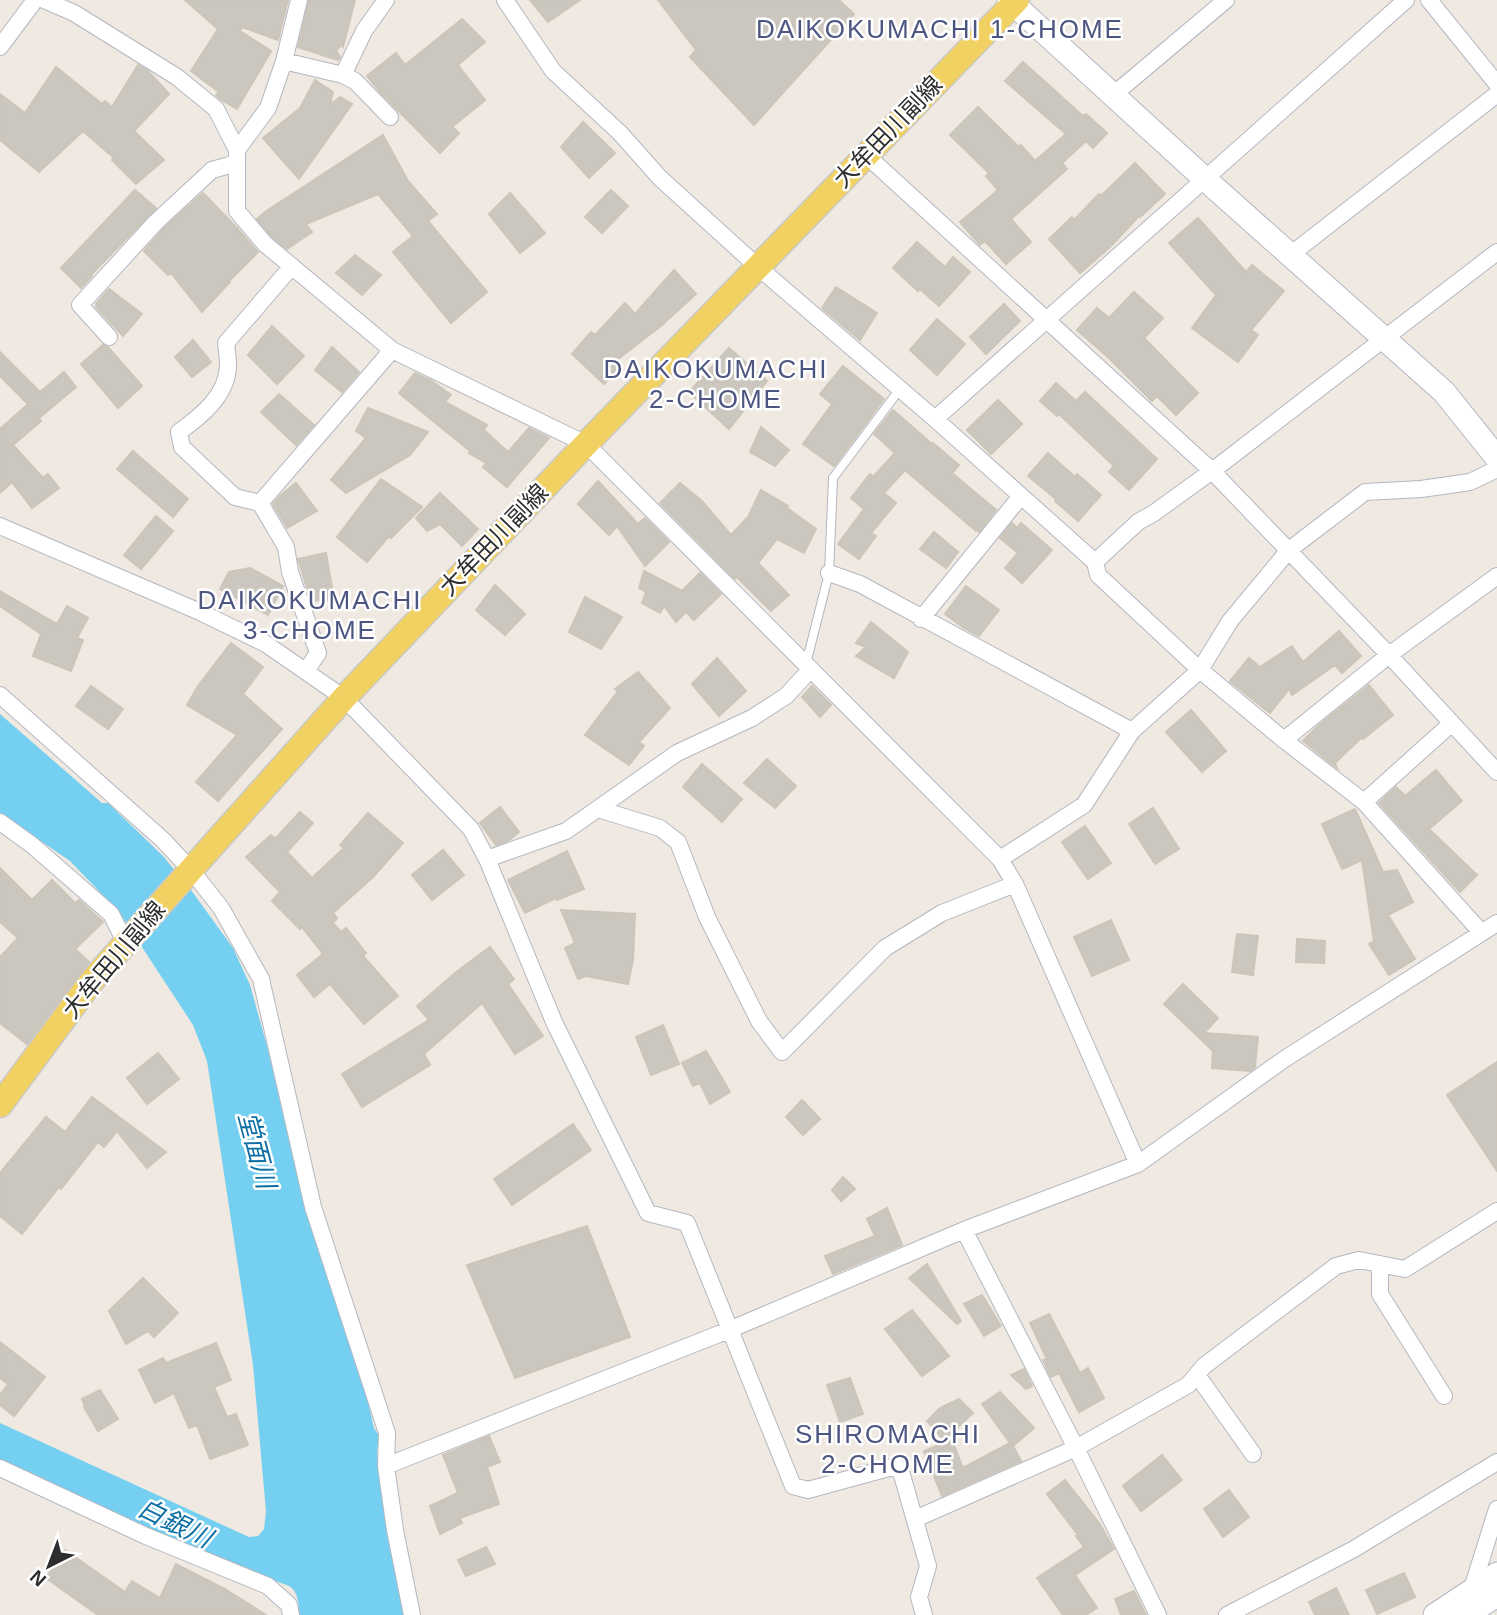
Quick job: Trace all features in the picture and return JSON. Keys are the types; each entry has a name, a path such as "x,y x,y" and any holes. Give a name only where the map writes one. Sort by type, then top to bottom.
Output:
{"main road":[{"name":"大牟田川副線","path":"0,1105 91,982 344,698 1012,1"}],"street":[{"path":"0,47 35,0"},
{"path":"44,0 74,13 177,77 216,109 237,156 237,211 265,244 393,351 586,444 1000,859 1015,884 1138,1164"},
{"path":"109,337 80,305 156,222 212,170 237,156 268,108 284,61 299,0"},
{"path":"342,75 364,31 386,0"},
{"path":"505,0 553,71 620,133 660,178 1095,562 1098,575 1200,670 1364,802 1481,932"},
{"path":"1112,96 1226,0"},
{"path":"935,419 1406,0"},
{"path":"1429,0 1497,84"},
{"path":"1012,1 1112,96 1444,392 1497,458"},
{"path":"284,61 342,75 355,81 390,117"},
{"path":"1290,255 1497,94"},
{"path":"866,155 1212,471 1497,772"},
{"path":"1095,562 1138,522 1212,471 1497,252"},
{"path":"292,267 226,343 228,368 221,392 206,412 179,432 182,447 236,497 260,503 286,547 290,572 318,653 306,671"},
{"path":"260,503 393,351"},
{"path":"1000,859 1084,805 1132,731 1200,670 1230,621 1289,550 1365,492 1421,489 1470,482 1497,468"},
{"path":"921,618 1021,496"},
{"path":"0,526 266,644 344,698 471,829 487,859 554,1023 649,1213 687,1223 793,1486 808,1490 896,1466 902,1475 928,1566 919,1597 924,1615"},
{"path":"829,573 860,584 1132,731"},
{"path":"1284,740 1389,655 1497,576"},
{"path":"487,859 566,831 677,753 752,719 786,696 808,666"},
{"path":"0,695 163,840 189,874 221,908 261,979 313,1207 387,1433 386,1466 395,1530 412,1615"},
{"path":"1364,802 1452,723"},
{"path":"598,809 660,828 678,842 707,918 759,1021 782,1052 886,948 942,913 1015,884"},
{"path":"0,822 32,845 111,914 131,936"},
{"path":"386,1466 729,1330 964,1230 1138,1164 1283,1060 1497,923"},
{"path":"915,1519 1076,1448 1188,1385 1204,1366 1336,1266 1359,1260 1405,1269 1497,1211"},
{"path":"964,1230 1158,1615"},
{"path":"1380,1264 1380,1294 1444,1396"},
{"path":"1197,1375 1253,1454"},
{"path":"1227,1615 1354,1549 1497,1462"},
{"path":"0,1468 146,1536 268,1586 289,1605 291,1615"},
{"path":"1479,1602 1497,1509"},
{"path":"1435,1615 1479,1602 1497,1574"}],"lane":[{"path":"808,666 829,573 833,478 900,389"}],"water":[{"path":"0,714 102,803 108,803 163,856 233,948 250,985 306,1211 357,1355 374,1428 381,1439 377,1449 382,1493 404,1615 300,1615 296,1595 289,1586 157,1536 0,1461 0,1423 249,1537 258,1536 264,1529 266,1511 253,1365 207,1061 193,1025 119,912 70,861 0,813"}],"building":[{"path":"185,0 288,0 278,40 242,27 240,31 271,51 237,109 220,99 216,95 219,92 191,71 218,29"},
{"path":"309,0 355,0 343,47 342,45 336,50 340,57 338,60 298,47"},
{"path":"530,0 580,0 548,22"},
{"path":"658,0 839,0 854,14 754,125 690,57 696,50"},
{"path":"462,19 485,42 458,65 485,100 452,127 459,133 440,153 367,76 396,53 405,65"},
{"path":"1023,62 1083,116 1086,114 1107,133 1093,148 1086,141 1062,163 1067,169 1011,219 1031,242 1006,264 985,241 980,245 960,222 998,190 986,176 989,173 950,135 978,107 1035,161 1066,134 1005,81"},
{"path":"138,65 148,71 169,94 134,131 164,160 136,184 112,160 114,158 83,131 39,172 0,140 0,94 25,113 56,67 102,104 105,101 112,107"},
{"path":"315,80 333,92 330,105 340,97 352,104 299,179 263,138 300,108"},
{"path":"583,122 615,153 589,178 561,147"},
{"path":"383,135 408,181 437,214 428,221 487,292 451,323 393,252 413,236 378,194 306,224 312,232 287,249 272,237 257,219"},
{"path":"1135,163 1165,194 1080,273 1049,239 1072,217 1074,220"},
{"path":"135,190 156,208 81,288 61,268"},
{"path":"611,190 628,206 602,233 585,217"},
{"path":"203,193 258,252 202,312 171,273 168,275 144,251 163,229"},
{"path":"510,193 545,233 520,253 489,214"},
{"path":"1198,218 1246,272 1252,265 1284,291 1251,330 1258,335 1238,362 1192,328 1216,295 1169,243"},
{"path":"917,242 945,267 953,257 970,272 939,306 893,268"},
{"path":"355,255 381,275 362,295 336,273"},
{"path":"674,270 696,294 662,325 613,363 618,368 604,384 572,354 591,332 595,335 625,303 635,314"},
{"path":"836,287 877,313 860,340 822,308"},
{"path":"109,289 142,314 123,336 96,307"},
{"path":"1134,292 1163,318 1144,338 1198,393 1176,415 1157,396 1152,401 1077,330 1097,308 1109,318"},
{"path":"1004,304 1020,321 986,354 970,337"},
{"path":"937,319 965,344 937,375 910,350"},
{"path":"272,326 304,356 277,384 248,355"},
{"path":"193,340 211,362 192,377 175,357"},
{"path":"103,345 108,347 142,386 118,408 81,364"},
{"path":"332,347 359,372 342,392 315,370"},
{"path":"729,348 767,381 729,429 689,392"},
{"path":"0,352 40,392 64,372 76,387 39,418 41,421 13,445 43,478 48,474 59,488 32,508 12,482 0,493 0,429 28,404 0,376"},
{"path":"843,366 884,399 834,466 803,444 832,404 820,394"},
{"path":"415,373 451,395 445,402 487,425 484,430 508,452 529,428 549,438 507,487 483,467 486,463 469,453 470,451 399,393"},
{"path":"1056,383 1076,401 1085,392 1157,459 1129,490 1109,472 1114,466 1059,414 1057,416 1040,401"},
{"path":"279,394 314,425 296,445 261,412"},
{"path":"998,400 1022,424 991,454 967,430"},
{"path":"368,408 428,432 410,455 346,493 331,480 366,438 356,431"},
{"path":"893,410 959,465 952,473 996,510 979,532 905,470 884,493 896,503 871,533 876,536 859,559 838,544 864,509 851,498 870,474 873,477 895,453 874,434"},
{"path":"761,427 789,450 775,466 750,452"},
{"path":"133,451 188,499 173,517 117,469"},
{"path":"1048,453 1101,495 1078,521 1028,476"},
{"path":"381,479 422,507 391,538 389,536 367,562 337,537"},
{"path":"598,481 638,524 645,518 669,542 645,566 617,526 609,535 578,504"},
{"path":"296,483 317,511 287,528 273,504"},
{"path":"680,483 702,501 731,535 748,517 761,490 788,506 787,508 816,529 804,553 777,539 758,563 789,595 771,611 737,577 735,579 660,503"},
{"path":"440,493 478,529 462,546 440,524 427,531 416,518"},
{"path":"156,516 173,531 141,569 124,555"},
{"path":"1012,523 1017,528 1021,523 1052,550 1022,583 1005,568 1018,553 1000,538"},
{"path":"934,532 958,552 946,568 920,549"},
{"path":"326,553 334,599 311,601 298,559"},
{"path":"250,568 283,586 268,615 220,589 229,572"},
{"path":"644,571 682,591 700,573 721,594 694,620 686,612 676,622 664,606 660,613 642,603 646,592 639,588"},
{"path":"495,585 525,614 505,635 476,610"},
{"path":"966,586 999,610 979,636 945,614"},
{"path":"0,591 57,624 67,606 88,618 77,638 83,640 71,671 33,656 41,634 0,606"},
{"path":"585,597 622,617 601,649 569,632"},
{"path":"871,622 908,652 894,678 856,656 866,647 856,643"},
{"path":"1339,631 1361,656 1342,673 1335,665 1292,695 1289,689 1270,713 1230,681 1249,658 1260,667 1292,646 1303,662"},
{"path":"231,643 263,667 243,694 282,729 218,801 196,782 237,735 187,705"},
{"path":"717,658 746,691 719,716 692,684"},
{"path":"638,672 670,708 639,742 644,746 629,765 585,735 618,691 615,689"},
{"path":"1369,685 1393,715 1363,739 1362,737 1335,763 1337,768 1303,741"},
{"path":"91,686 123,709 108,729 76,706"},
{"path":"812,686 831,705 820,717 802,697"},
{"path":"1191,710 1226,751 1202,772 1166,732"},
{"path":"767,759 796,786 775,808 744,783"},
{"path":"702,764 742,799 722,822 683,787"},
{"path":"1436,770 1462,801 1429,829 1477,875 1460,892 1379,803 1396,787 1405,796"},
{"path":"500,807 519,832 496,845 480,823"},
{"path":"1153,808 1179,849 1155,864 1129,824"},
{"path":"1355,809 1383,872 1397,870 1413,902 1388,915 1415,959 1389,975 1369,944 1374,941 1362,860 1342,869 1322,824"},
{"path":"300,812 313,823 287,852 312,878 344,848 340,845 368,813 403,843 374,876 333,913 337,918 333,923 341,932 346,928 366,953 363,956 398,996 364,1024 330,984 314,997 297,975 323,954 302,927 300,929 272,901 280,892 246,857 271,835 275,839"},
{"path":"1085,826 1111,863 1088,879 1062,842"},
{"path":"443,850 464,875 432,900 412,875"},
{"path":"567,851 584,889 557,900 556,898 525,913 508,880"},
{"path":"0,868 32,900 52,880 75,903 79,900 103,922 75,949 89,962 27,1044 0,1023 0,957 18,938 0,922"},
{"path":"561,910 635,914 633,960 628,984 586,976 578,979 565,948 575,943"},
{"path":"1111,920 1129,960 1092,976 1074,937"},
{"path":"1237,934 1258,936 1253,975 1232,972"},
{"path":"1297,939 1325,941 1324,963 1296,962"},
{"path":"490,947 514,979 508,984 543,1036 515,1054 482,1003 424,1054 430,1065 362,1107 342,1074 429,1020 417,1006"},
{"path":"1183,984 1218,1018 1204,1033 1258,1037 1255,1067 1250,1071 1212,1068 1213,1051 1164,1004"},
{"path":"663,1025 679,1064 651,1075 636,1037"},
{"path":"706,1051 730,1092 710,1104 700,1083 693,1086 682,1063"},
{"path":"158,1053 179,1079 147,1104 127,1078"},
{"path":"1497,1062 1497,1171 1447,1095"},
{"path":"92,1097 166,1152 147,1168 117,1131 104,1147 98,1142 22,1234 0,1216 0,1173 46,1117 65,1132"},
{"path":"802,1100 820,1119 803,1135 786,1117"},
{"path":"573,1124 591,1150 512,1205 494,1179"},
{"path":"843,1177 855,1189 841,1201 832,1190"},
{"path":"887,1208 902,1245 833,1274 825,1256 875,1236 867,1219"},
{"path":"587,1226 630,1337 515,1378 467,1265"},
{"path":"927,1264 961,1321 957,1324 909,1278"},
{"path":"143,1278 178,1313 154,1337 148,1331 126,1344 109,1311"},
{"path":"982,1295 1001,1326 984,1336 964,1304"},
{"path":"912,1310 949,1356 922,1376 885,1329"},
{"path":"1049,1314 1080,1373 1088,1368 1104,1398 1079,1412 1059,1373 1051,1377 1043,1360 1047,1359 1030,1323"},
{"path":"0,1342 45,1377 14,1416 0,1405 0,1395 8,1384 0,1378"},
{"path":"216,1343 231,1380 214,1387 227,1417 236,1414 248,1445 210,1459 197,1425 189,1428 174,1393 155,1403 139,1370 163,1358 166,1363"},
{"path":"1024,1369 1032,1386 1026,1389 1011,1375"},
{"path":"850,1378 863,1414 840,1422 827,1385"},
{"path":"100,1390 118,1419 98,1431 82,1399"},
{"path":"1000,1392 1034,1428 1013,1446 1021,1461 942,1496 924,1451 952,1440 963,1468 1010,1443 982,1404"},
{"path":"959,1399 973,1413 944,1440 927,1421 940,1408"},
{"path":"489,1436 500,1462 487,1467 499,1504 460,1518 462,1523 440,1534 430,1506 458,1493 443,1455"},
{"path":"1162,1455 1182,1480 1141,1511 1123,1486"},
{"path":"1065,1480 1099,1523 1114,1549 1075,1575 1097,1608 1086,1615 1063,1615 1037,1578 1084,1547 1047,1494"},
{"path":"1229,1490 1249,1517 1223,1537 1204,1509"},
{"path":"486,1547 495,1564 466,1576 458,1560"},
{"path":"65,1550 125,1592 132,1581 160,1598 176,1564 225,1589 266,1615 98,1615 46,1578"},
{"path":"1404,1573 1415,1597 1377,1614 1366,1590"},
{"path":"1336,1588 1349,1615 1315,1615 1309,1602"},
{"path":"1134,1591 1146,1615 1121,1615 1115,1599"}],"district":[{"name":"DAIKOKUMACHI 1-CHOME","path":"940,29"},
{"name":"DAIKOKUMACHI 2-CHOME","path":"716,384"},
{"name":"DAIKOKUMACHI 3-CHOME","path":"310,615"},
{"name":"SHIROMACHI 2-CHOME","path":"888,1449"}],"water label":[{"name":"堂面川","path":"257,1150"},
{"name":"白銀川","path":"175,1523"}]}
